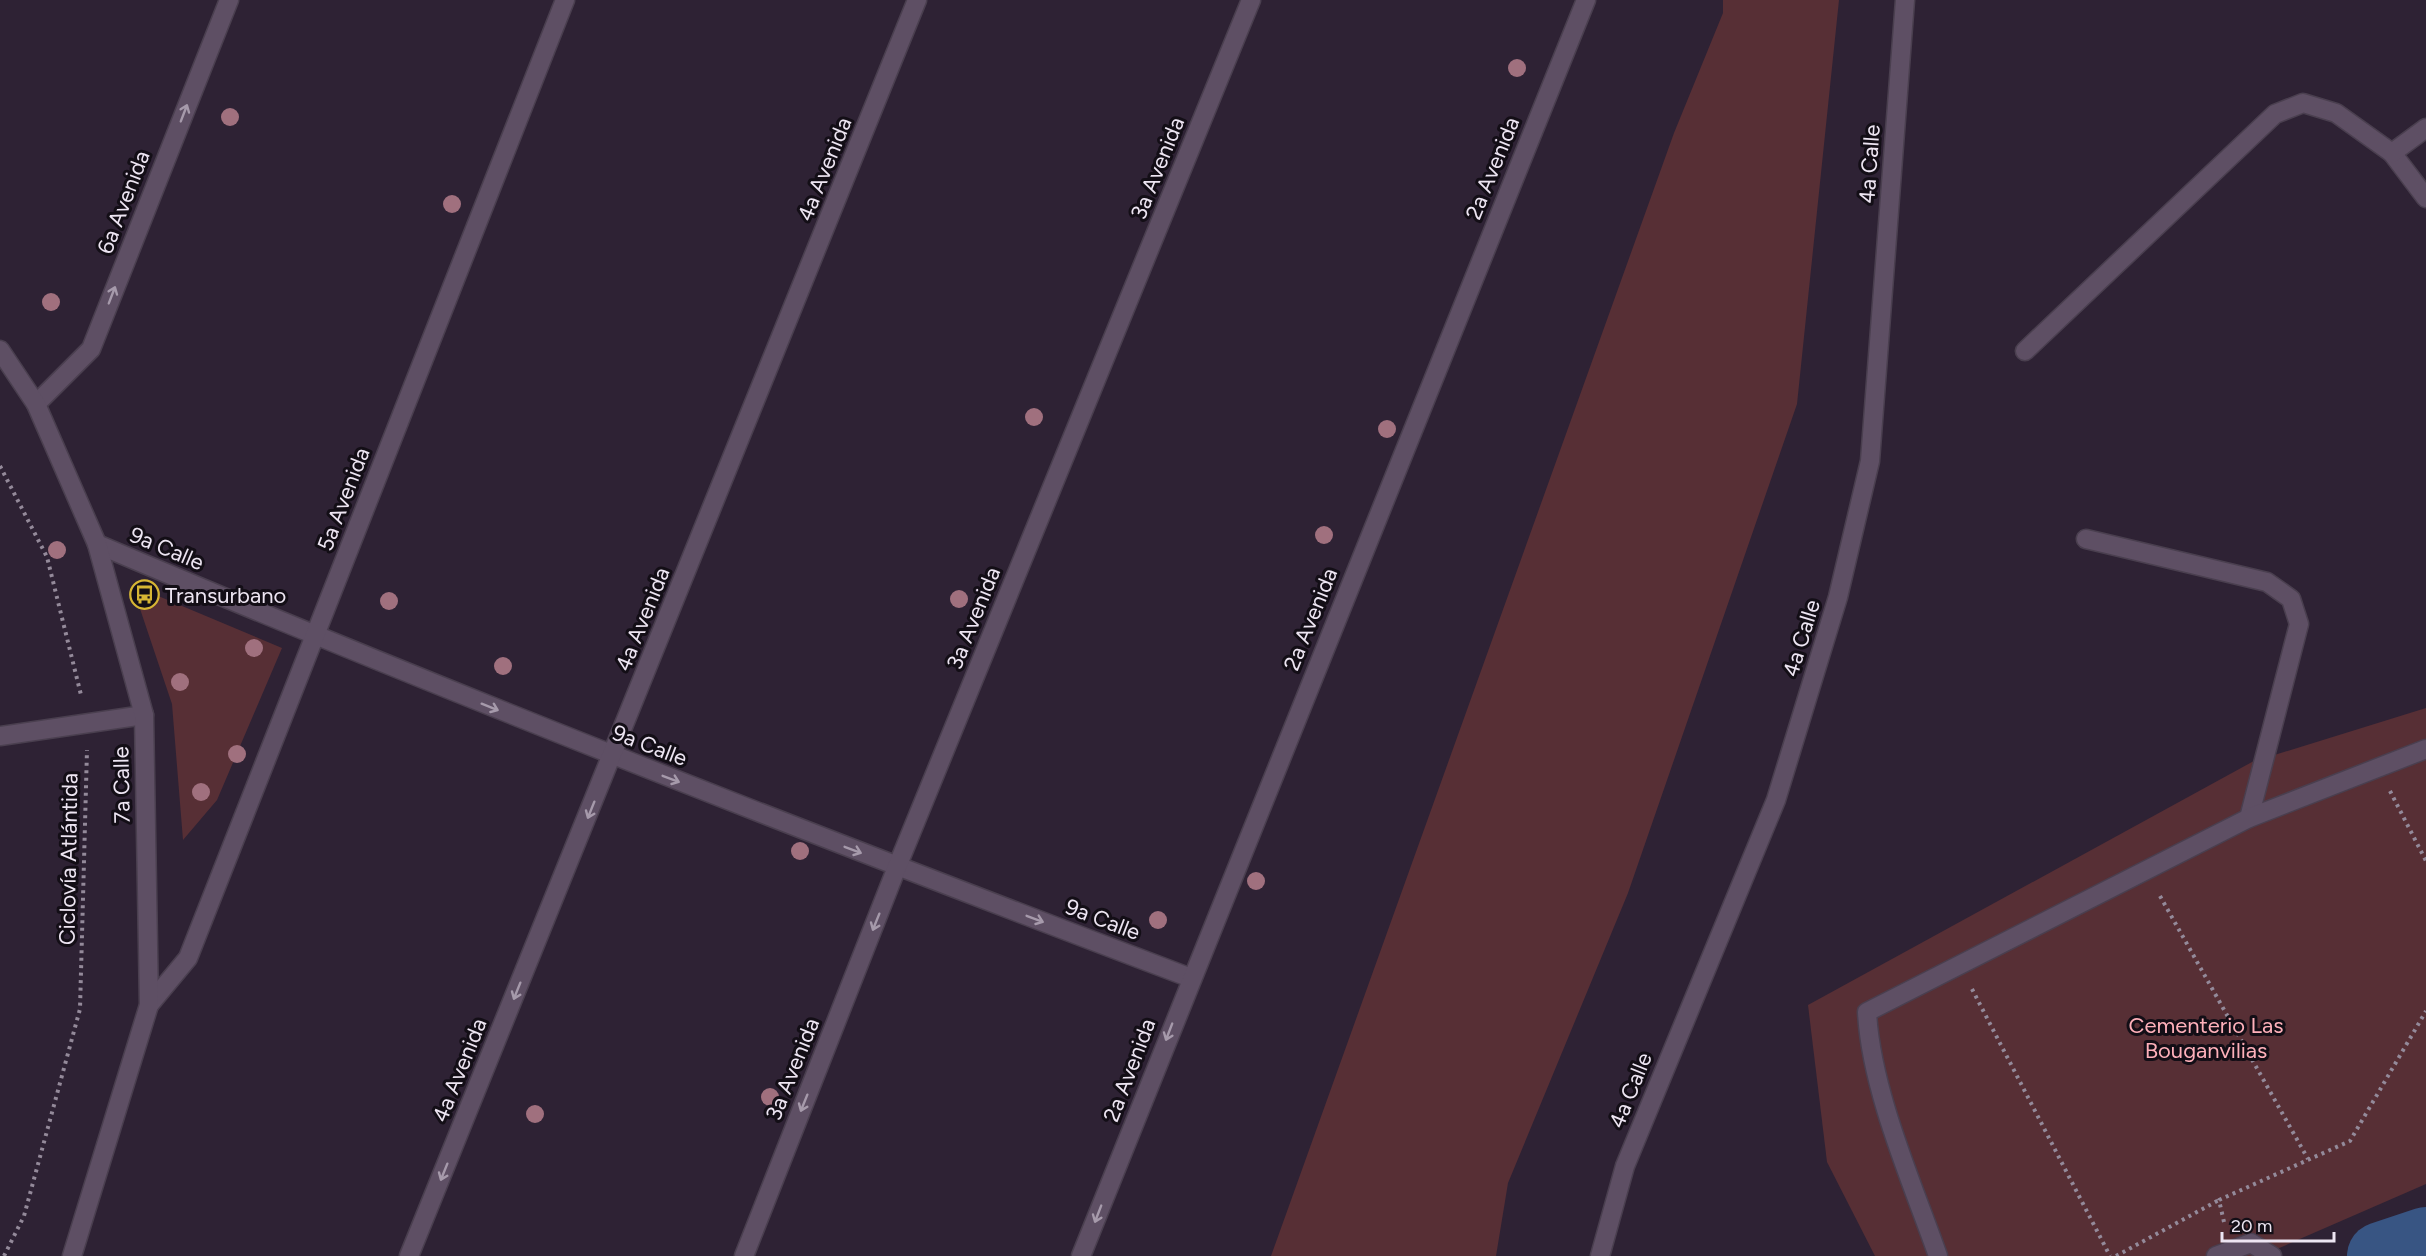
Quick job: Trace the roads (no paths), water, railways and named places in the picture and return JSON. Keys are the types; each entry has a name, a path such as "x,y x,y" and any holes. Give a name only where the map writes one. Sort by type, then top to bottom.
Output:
{"street":[{"name":"6a Avenida","path":"36,404 91,349 228,0"},
{"name":"5a Avenida","path":"149,1005 188,958 565,0"},
{"name":"4a Avenida","path":"409,1256 917,0"},
{"name":"3a Avenida","path":"744,1256 897,867 1251,0"},
{"name":"2a Avenida","path":"1081,1256 1586,0"},
{"name":"4a Calle","path":"1600,1256 1625,1166 1776,800 1838,597 1870,461 1905,0"},
{"path":"2025,351 2275,114 2303,103 2336,113 2392,153 2426,198"},
{"path":"2392,153 2426,128"},
{"name":"7a Calle","path":"0,350 36,404 97,544 144,715 149,1005 75,1247"},
{"path":"2086,539 2267,582 2291,598 2299,624 2249,818"},
{"name":"9a Calle","path":"97,544 435,686 897,867 1191,978"},
{"path":"0,736 144,715"},
{"path":"1938,1256 1888,1110 1868,1036 1867,1012 2249,818 2426,749"},
{"path":"2223,1253 2251,1243 2272,1256"}],"waterway":[{"path":"2381,1256 2426,1241"}],"place":[{"name":"Transurbano","path":"144,595"}],"park label":[{"name":"Cementerio Las Bouganvilias","path":"2206,1038"}]}
